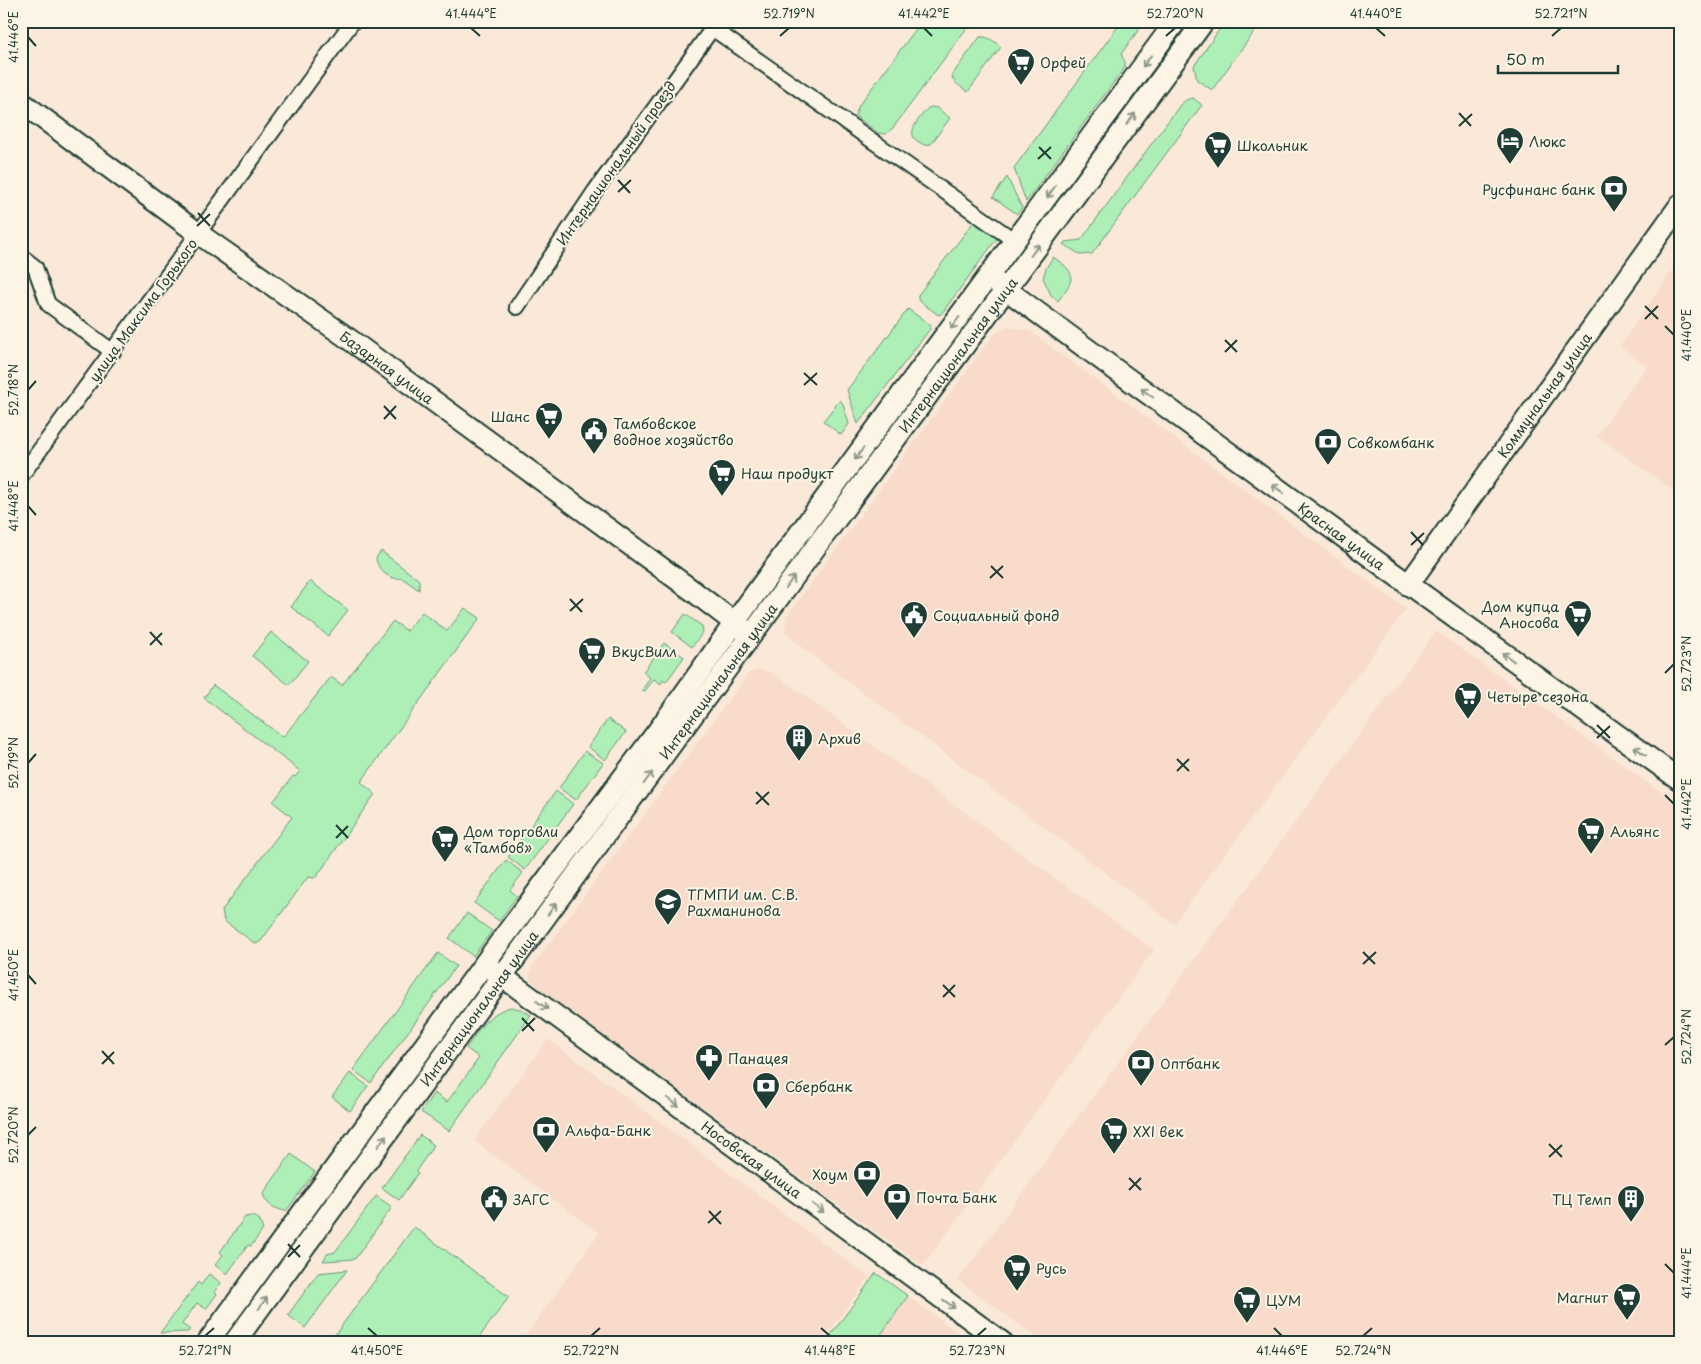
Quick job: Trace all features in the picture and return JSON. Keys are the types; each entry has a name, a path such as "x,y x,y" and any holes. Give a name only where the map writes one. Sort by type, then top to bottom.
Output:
{"main road":[{"name":"Интернациональная улица","path":"207,1343 660,728 734,623 1176,21"},
{"name":"Интернациональная улица","path":"234,1343 1204,21"},
{"name":"Базарная улица","path":"21,102 198,234 342,334 693,591 751,636"},
{"name":"Коммунальная улица","path":"1408,584 1680,205"},
{"name":"Красная улица","path":"989,277 1408,584 1680,780"},
{"name":"Носовская улица","path":"485,964 1003,1343"}],"street":[{"name":"улица Максима Горького","path":"21,476 113,352 350,22"},
{"path":"715,25 1015,241"},
{"name":"Интернациональный проезд","path":"517,307 595,191 715,25"},
{"path":"21,256 35,267 48,304 113,352"}],"shaded area":[{"path":"1680,259 1680,495 1597,436 1647,366 1620,346"},
{"path":"1008,326 1030,331 1406,609 1174,924 795,642 785,631 787,616 993,335"},
{"path":"1436,631 1680,806 1680,1343 1044,1343 958,1280"},
{"path":"758,669 772,672 1154,950 923,1266 548,995 529,978 532,967 748,674"},
{"path":"548,1039 869,1277 821,1343 520,1343 599,1233 474,1141"},
{"path":"908,1296 972,1343 875,1343"}],"green space":[{"path":"922,21 972,21 893,128 886,134 878,133 855,116 859,105"},
{"path":"1122,21 1145,21 1121,54 1125,67 1026,202 1014,168"},
{"path":"1236,21 1262,21 1212,90 1197,80 1194,66 1221,27 1232,27"},
{"path":"980,37 989,38 1001,47 968,92 955,83 952,75"},
{"path":"1193,98 1202,105 1092,254 1081,255 1063,244 1065,242 1081,240 1180,105 1186,100"},
{"path":"928,108 937,108 950,118 931,144 924,145 914,138 913,130 923,114"},
{"path":"1007,177 1022,208 1017,214 993,197"},
{"path":"975,220 998,237 942,313 940,315 937,314 918,300 918,295"},
{"path":"1053,257 1067,268 1071,277 1068,287 1058,301 1051,295 1043,278 1046,268"},
{"path":"908,309 929,324 931,326 930,329 858,424 847,390"},
{"path":"840,400 849,424 841,435 823,421"},
{"path":"381,551 419,580 419,590 402,578 393,578 385,574 379,567 376,558"},
{"path":"310,581 348,610 328,636 291,607"},
{"path":"465,608 480,618 361,782 375,794 317,876 314,878 308,877 261,941 256,944 224,921 222,910 292,817 273,802 293,776 295,777 300,771 204,698 213,685 283,737 331,677 342,685 393,621 407,631 422,612 447,631"},
{"path":"685,614 702,626 703,632 692,647 672,632"},
{"path":"271,632 308,661 289,685 252,656"},
{"path":"664,643 684,657 666,682 663,680 661,684 654,679 645,691 642,690 650,678 643,672"},
{"path":"608,719 626,732 605,760 588,747"},
{"path":"585,751 603,763 576,800 559,788"},
{"path":"556,791 573,804 525,870 508,857"},
{"path":"506,860 523,873 510,890 517,896 499,921 474,903"},
{"path":"467,913 492,931 473,956 449,938"},
{"path":"438,953 456,966 371,1083 353,1070"},
{"path":"511,1007 531,1015 449,1131 421,1112 434,1093 447,1102 479,1058 466,1048 484,1023 496,1013"},
{"path":"350,1073 368,1086 350,1111 332,1097"},
{"path":"420,1135 434,1145 416,1171 418,1173 399,1200 382,1188"},
{"path":"291,1154 315,1172 286,1211 272,1206 266,1201 263,1194"},
{"path":"376,1196 392,1207 355,1259 323,1261 327,1254 335,1252"},
{"path":"252,1216 259,1219 263,1230 251,1246 248,1245 227,1274 215,1265 223,1255 220,1252 245,1217"},
{"path":"414,1227 509,1297 475,1343 329,1343"},
{"path":"347,1270 305,1328 288,1315 318,1273"},
{"path":"876,1273 908,1296 875,1343 825,1343"},
{"path":"209,1274 221,1283 214,1292 217,1294 206,1309 197,1303 182,1324 190,1330 188,1332 160,1333 198,1282 201,1285"}],"place":[{"name":"Орфей","path":"1021,86"},
{"name":"Люкс","path":"1510,165"},
{"name":"Школьник","path":"1218,169"},
{"name":"Русфинанс банк","path":"1614,213"},
{"name":"Шанс","path":"549,440"},
{"name":"Тамбовское водное хозяйство","path":"594,455"},
{"name":"Совкомбанк","path":"1328,466"},
{"name":"Наш продукт","path":"722,497"},
{"name":"Дом купца Аносова","path":"1578,638"},
{"name":"Социальный фонд","path":"914,639"},
{"name":"ВкусВилл","path":"592,675"},
{"name":"Четыре сезона","path":"1468,720"},
{"name":"Архив","path":"799,762"},
{"name":"Альянс","path":"1591,855"},
{"name":"Дом торговли «Тамбов»","path":"445,863"},
{"name":"ТГМПИ им. С.В. Рахманинова","path":"668,926"},
{"name":"Панацея","path":"709,1082"},
{"name":"Оптбанк","path":"1141,1087"},
{"name":"Сбербанк","path":"766,1110"},
{"name":"Альфа-Банк","path":"546,1154"},
{"name":"XXI век","path":"1114,1155"},
{"name":"Хоум","path":"867,1198"},
{"name":"Почта Банк","path":"897,1221"},
{"name":"ЗАГС","path":"494,1223"},
{"name":"ТЦ Темп","path":"1631,1223"},
{"name":"Русь","path":"1017,1292"},
{"name":"Магнит","path":"1627,1321"},
{"name":"ЦУМ","path":"1247,1324"}]}
